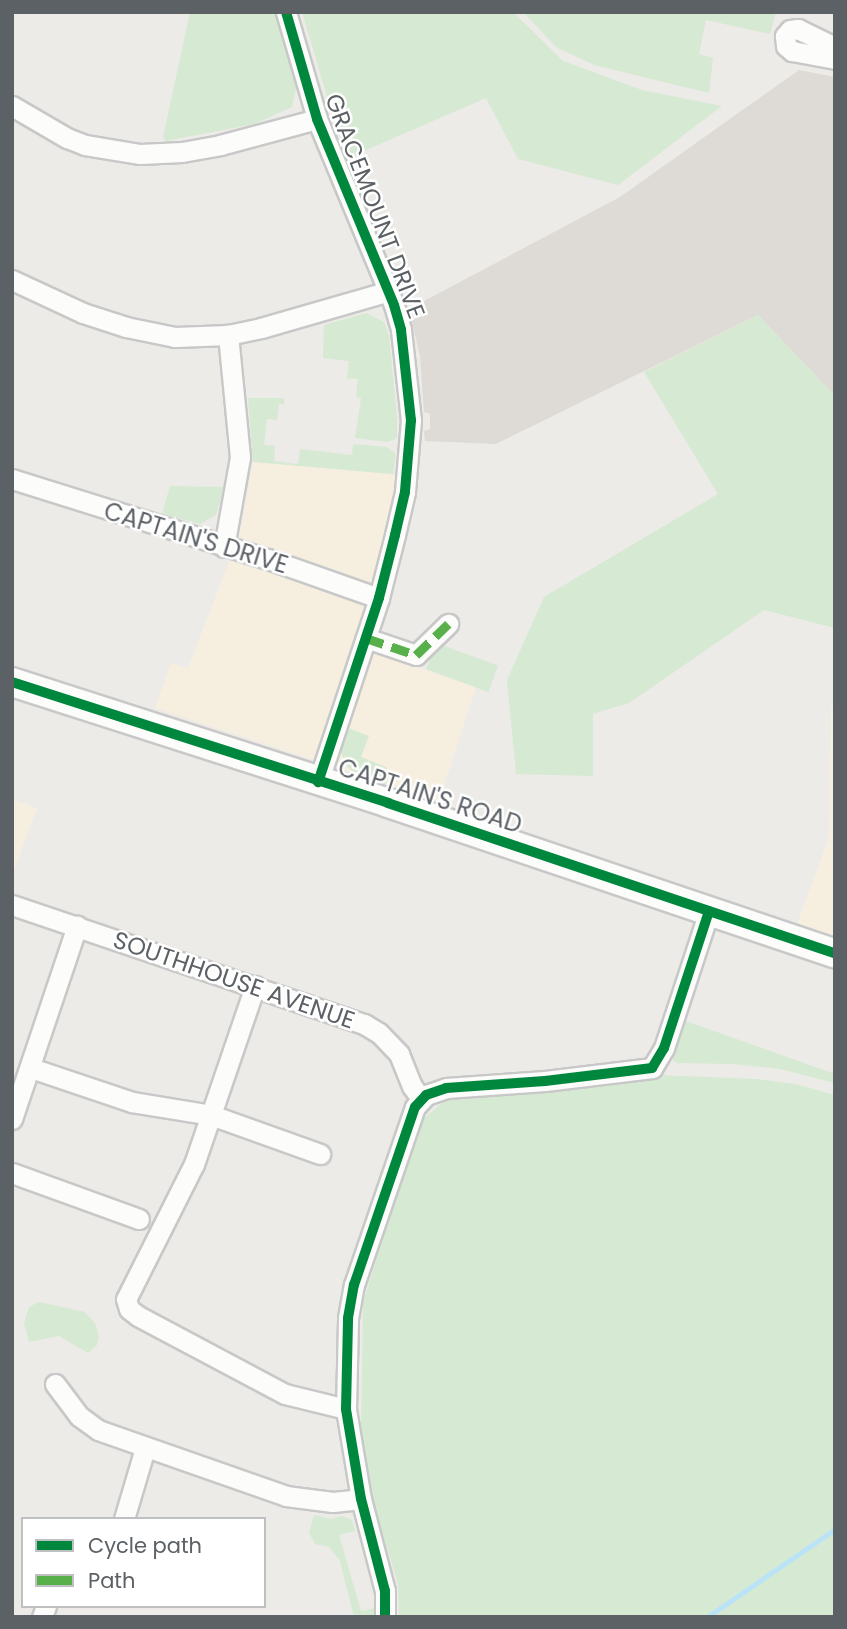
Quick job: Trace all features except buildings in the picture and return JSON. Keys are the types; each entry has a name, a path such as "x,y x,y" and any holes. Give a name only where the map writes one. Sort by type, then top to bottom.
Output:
{"main road":[{"name":"CAPTAIN'S ROAD","path":"12,682 835,953"}],"street":[{"name":"GRACEMOUNT DRIVE","path":"286,12 317,119 389,291 401,330 411,433 405,492 379,598 318,782"},
{"path":"835,47 798,29 790,30 785,36 786,46 792,51 835,59"},
{"path":"12,106 67,138 85,145 140,154 182,152 220,145 317,119"},
{"path":"12,280 47,299 127,327 176,337 228,335 292,320 389,291"},
{"path":"224,547 240,457 228,335"},
{"name":"CAPTAIN'S DRIVE","path":"12,479 379,598"},
{"path":"366,638 416,655 448,624"},
{"name":"SOUTHHOUSE AVENUE","path":"12,905 364,1024 379,1033 399,1054 412,1086 421,1099"},
{"path":"385,1617 385,1591 361,1499 346,1409 348,1318 354,1285 410,1118 421,1099 446,1088 545,1081 652,1068 664,1048 709,911"},
{"path":"12,1119 77,926"},
{"path":"255,986 211,1115 174,1206 128,1290 129,1308 166,1332 285,1394 346,1409"},
{"path":"31,1068 132,1102 211,1115 320,1154"},
{"path":"12,1173 139,1219"},
{"path":"55,1384 88,1425 145,1448 286,1496 333,1502 361,1499"},
{"path":"125,1517 145,1448"}],"shaded area":[{"path":"799,70 835,77 835,396 758,315 496,444 425,441 424,431 430,429 430,414 424,412 420,356 409,309 620,197"},
{"path":"253,462 400,475 356,646 476,687 439,801 155,708 171,663 188,668 240,533"},
{"path":"831,707 835,707 835,940 796,927 829,837"},
{"path":"12,799 37,808 12,876"}],"green space":[{"path":"190,12 276,12 296,88 292,107 254,124 166,141 163,137"},
{"path":"302,12 513,12 563,61 642,90 722,106 618,185 518,159 486,98 350,157 331,110"},
{"path":"523,12 776,12 770,34 706,20 699,54 713,58 709,93 594,65 556,47"},
{"path":"367,313 384,322 389,336 397,438 388,442 355,438 361,398 356,397 358,379 347,378 349,361 323,358 324,325"},
{"path":"758,315 835,396 835,628 764,610 629,703 593,714 593,776 516,774 507,680 544,597 718,494 644,372"},
{"path":"248,398 283,398 285,404 279,404 277,420 267,419 264,445 275,446 274,461 298,464 300,449 352,455 353,444 387,447 396,454 393,474 253,462"},
{"path":"170,486 224,487 216,515 200,524 162,514"},
{"path":"436,643 498,666 488,692 426,669"},
{"path":"348,728 369,736 361,757 386,767 390,775 386,784 352,771 346,765 340,750"},
{"path":"686,1021 835,1074 835,1083 780,1069 733,1064 677,1063 673,1061"},
{"path":"657,1075 757,1079 795,1084 835,1095 835,1617 399,1617 398,1584 372,1499 361,1431 363,1302 420,1122 449,1097"},
{"path":"39,1302 85,1312 95,1323 99,1337 97,1345 88,1353 59,1336 29,1342 24,1323 29,1307"},
{"path":"314,1515 331,1519 342,1516 352,1520 355,1531 339,1535 361,1611 375,1608 374,1617 354,1617 340,1561 329,1547 315,1544 309,1533"}],"waterway":[{"path":"707,1617 835,1529"}],"marked path":[{"path":"366,638 416,655 448,624"}],"cycle path":[{"path":"286,12 317,119 394,305 401,330 411,420 405,492 379,598 318,782"},
{"path":"12,682 388,803 835,953"},
{"path":"385,1617 385,1591 361,1499 346,1409 348,1318 354,1285 415,1107 426,1095 446,1088 545,1081 652,1068 664,1048 709,911"}]}
